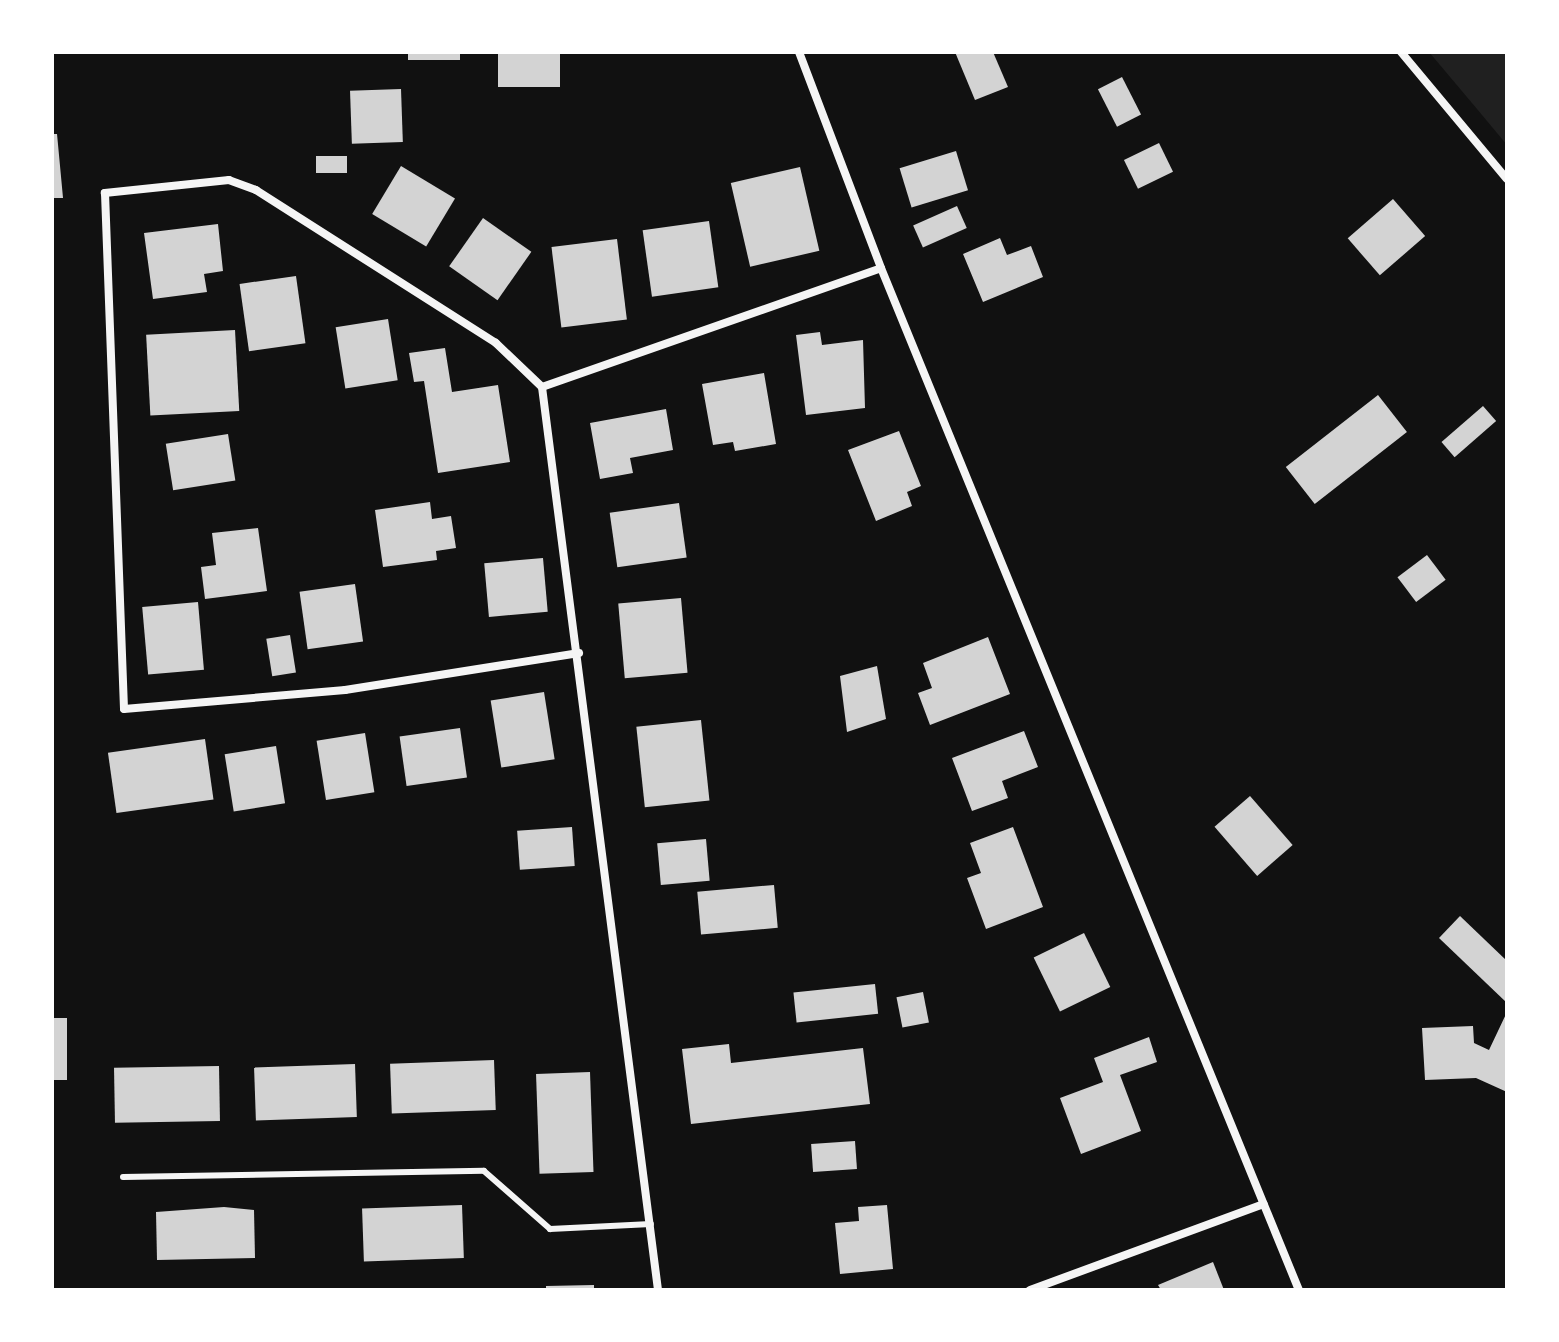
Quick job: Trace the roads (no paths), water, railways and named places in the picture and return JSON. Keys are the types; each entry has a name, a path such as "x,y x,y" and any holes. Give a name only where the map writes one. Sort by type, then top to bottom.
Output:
{"street":[{"path":"799,52 881,268 1299,1290"},
{"path":"1401,52 1507,179"},
{"path":"579,653 345,690 124,709 105,193 229,180 256,190 496,343 542,387 579,653 658,1290"},
{"path":"542,387 881,268"},
{"path":"1030,1290 1264,1204"}],"lane":[{"path":"123,1177 484,1171 550,1229 651,1224"}]}
